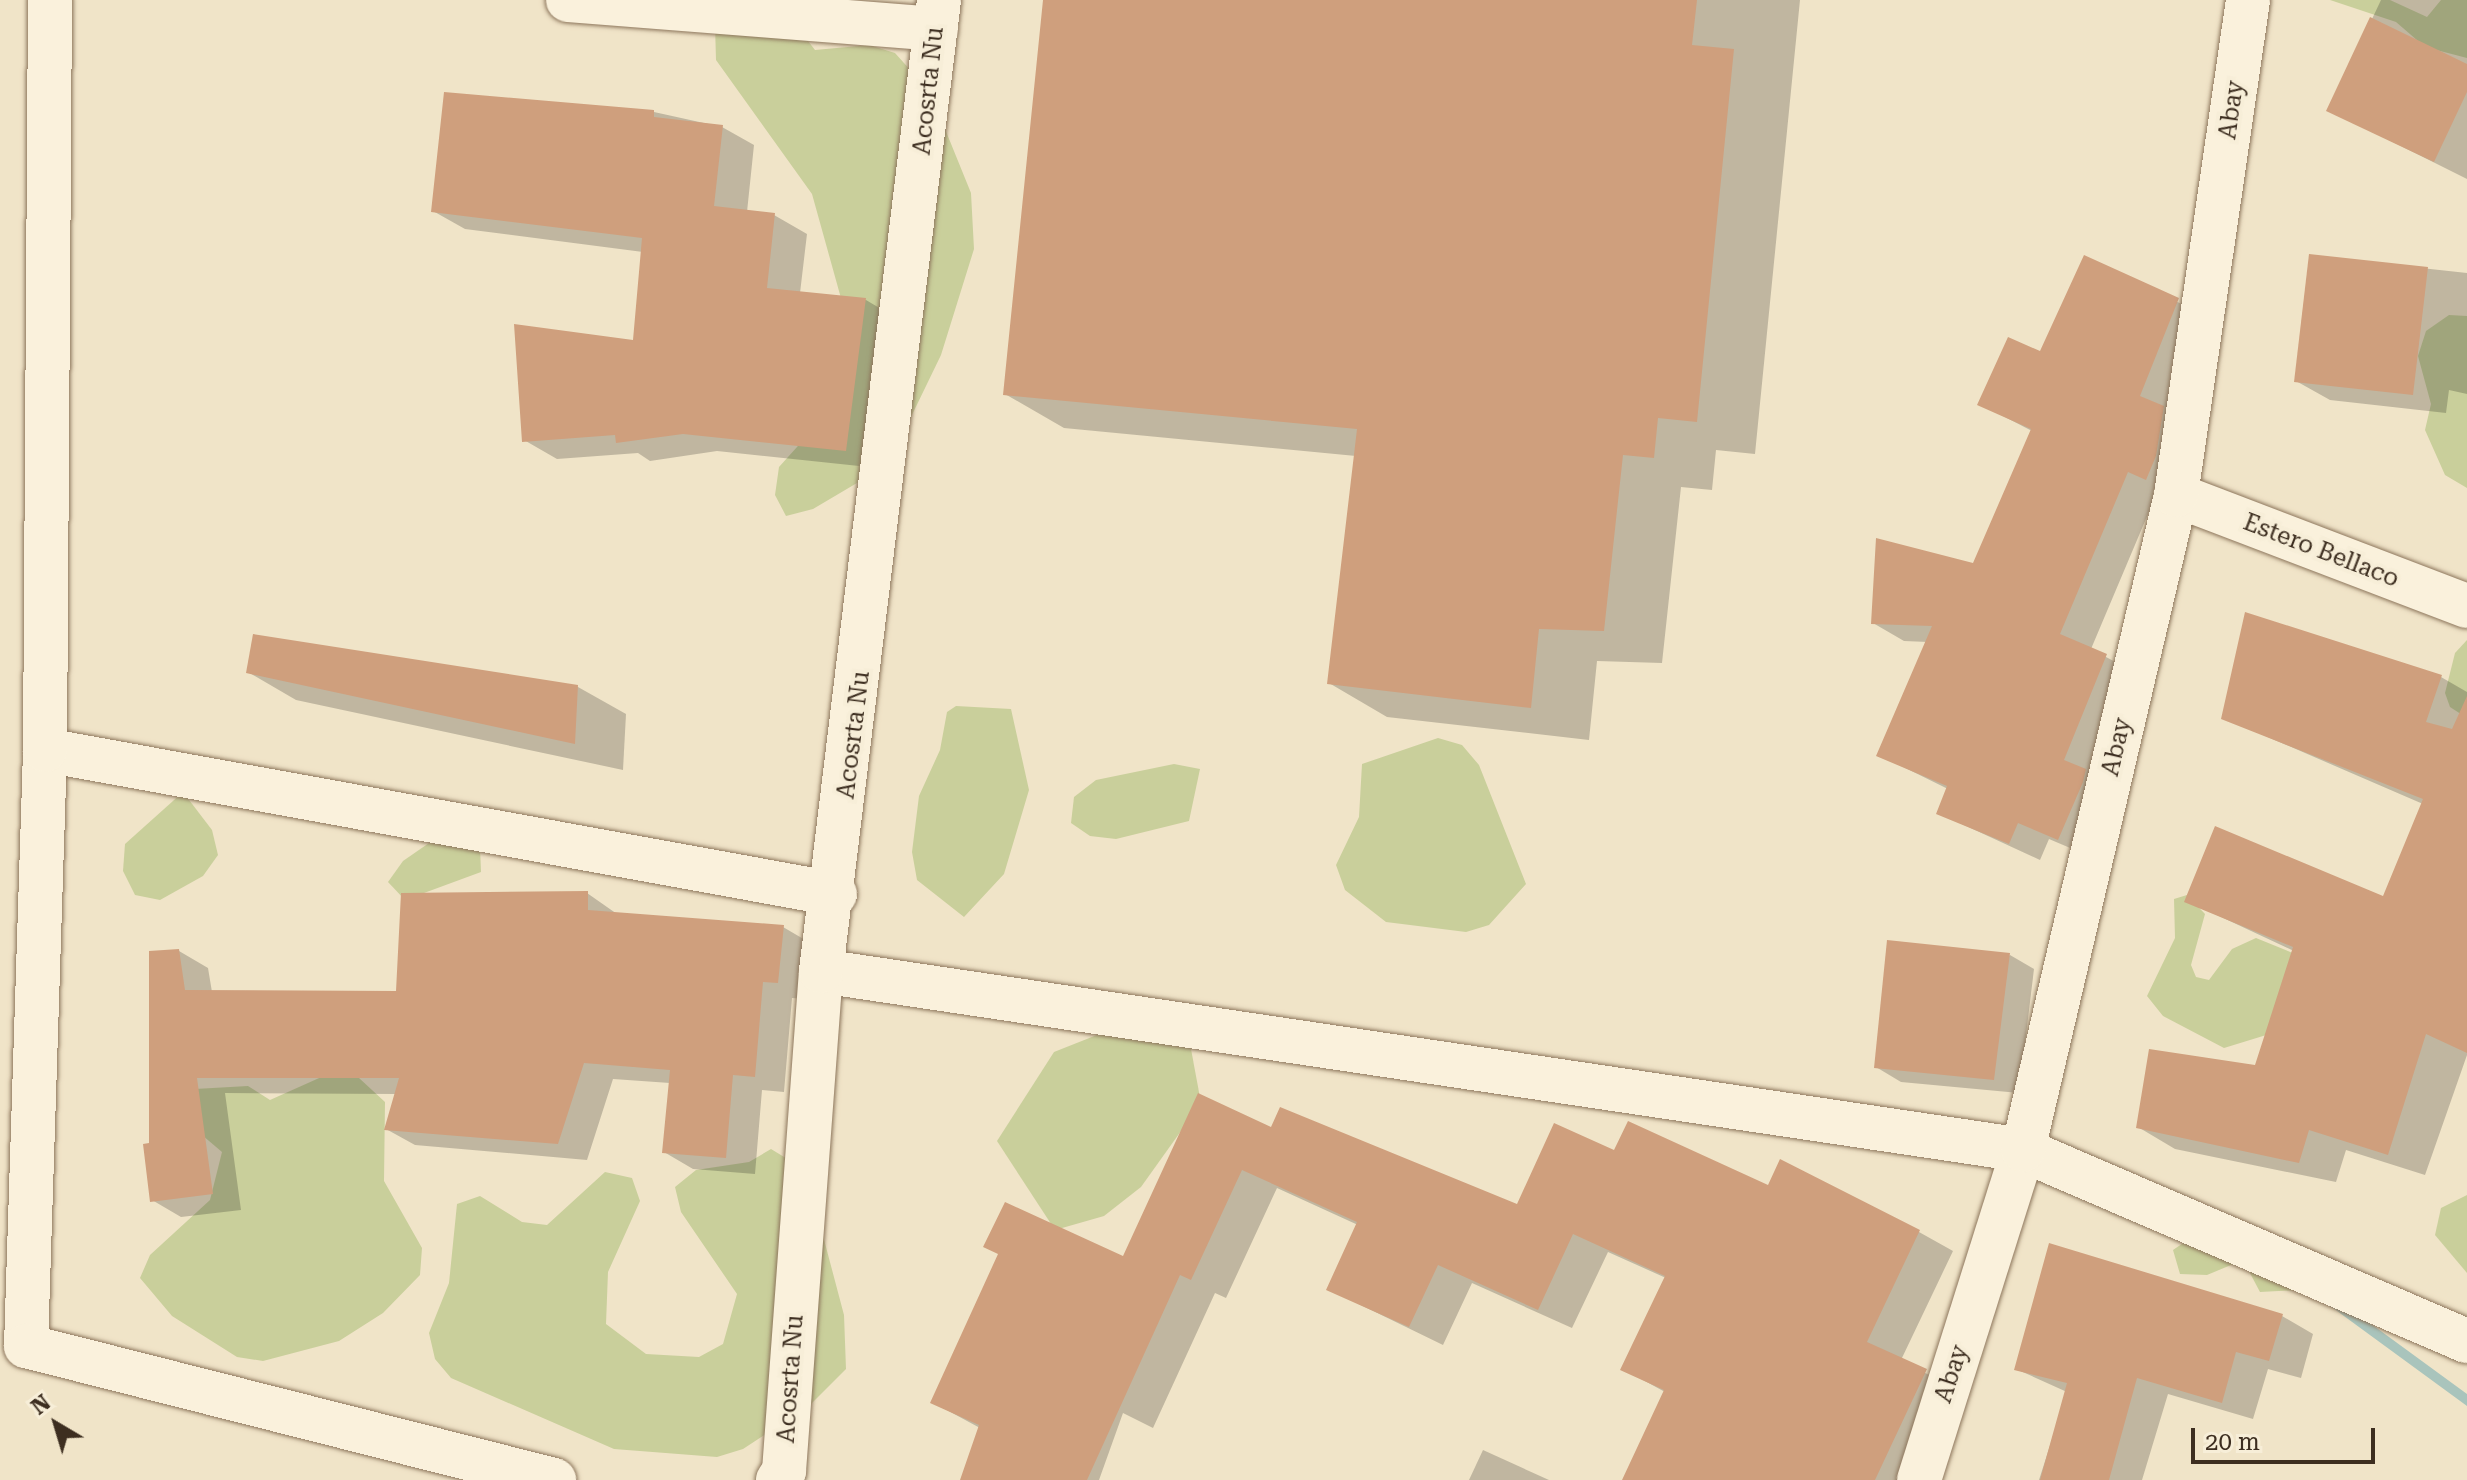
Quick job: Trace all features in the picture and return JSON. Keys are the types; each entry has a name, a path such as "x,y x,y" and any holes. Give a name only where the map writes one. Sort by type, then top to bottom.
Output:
{"street":[{"path":"50,0 45,750 13,1356 554,1480"},
{"path":"568,0 937,15"},
{"name":"Abay","path":"1919,1480 2023,1150 2176,495 2248,0"},
{"name":"Acosrta Nu","path":"781,1475 821,971 835,894 937,15"},
{"name":"Estero Bellaco","path":"2176,495 2467,606"},
{"path":"45,750 835,894"},
{"path":"821,971 2023,1150 2467,1341"}],"green space":[{"path":"2330,0 2390,0 2427,17 2441,0 2467,0 2467,58 2425,47 2396,22"},
{"path":"783,9 815,50 869,45 895,53 930,92 971,193 974,249 941,355 895,450 879,470 813,509 786,516 775,495 779,467 815,427 849,327 812,194 716,60 715,25"},
{"path":"2449,315 2467,316 2467,488 2445,475 2425,430 2431,404 2418,356 2426,331"},
{"path":"2467,640 2467,718 2450,707 2445,693 2455,653"},
{"path":"956,706 1011,709 1029,790 1004,874 964,917 917,880 912,852 919,796 940,750 947,712"},
{"path":"1438,738 1462,745 1479,765 1526,884 1489,925 1466,932 1386,922 1345,890 1336,865 1359,817 1362,764"},
{"path":"1174,764 1200,769 1189,821 1116,839 1090,836 1071,823 1074,797 1096,780"},
{"path":"183,792 212,830 218,855 203,876 160,900 135,895 123,871 125,844"},
{"path":"454,839 480,847 481,872 405,900 388,882 403,861 429,843"},
{"path":"2187,895 2205,914 2191,965 2196,977 2209,980 2232,949 2256,938 2305,958 2276,1032 2224,1048 2163,1016 2147,996 2175,938 2174,899"},
{"path":"1160,1010 1191,1049 1201,1103 1141,1187 1104,1216 1055,1230 997,1141 1054,1052"},
{"path":"346,1066 385,1102 384,1181 422,1248 420,1275 383,1313 339,1341 263,1361 237,1357 172,1316 140,1278 150,1255 210,1200 222,1152 202,1135 195,1089 248,1086 270,1100"},
{"path":"771,1149 794,1163 817,1213 844,1315 846,1369 809,1406 743,1449 717,1457 614,1449 451,1378 435,1359 429,1333 449,1283 457,1204 480,1196 522,1222 547,1225 605,1172 632,1178 640,1201 608,1272 606,1324 646,1354 699,1357 723,1344 737,1294 681,1212 675,1187 696,1170 749,1162"},
{"path":"2467,1195 2467,1273 2435,1235 2441,1208"},
{"path":"2204,1229 2283,1241 2302,1277 2298,1290 2260,1292 2243,1260 2207,1275 2180,1274 2173,1250"}],"water":[{"path":"2257,1267 2337,1299 2467,1394 2467,1406 2333,1308"}],"building":[{"path":"1043,0 1697,0 1692,45 1734,49 1697,422 1658,418 1654,458 1623,455 1604,631 1539,629 1531,708 1327,684 1357,429 1003,395"},
{"path":"2370,17 2467,64 2467,92 2434,162 2326,111"},
{"path":"444,92 654,110 654,117 723,125 714,206 775,213 767,288 866,298 846,451 683,434 616,443 615,435 522,442 514,324 633,340 642,238 431,212"},
{"path":"2309,254 2428,267 2413,395 2294,382"},
{"path":"2084,255 2179,298 2140,396 2164,406 2156,456 2146,480 2128,472 2060,634 2107,654 2064,760 2086,769 2083,782 2058,840 2018,823 2009,844 1936,814 1947,786 1876,756 1932,626 1871,624 1876,538 1973,563 2031,429 1977,405 2008,337 2040,351"},
{"path":"2245,612 2442,675 2426,722 2452,729 2467,696 2467,1053 2426,1034 2388,1155 2309,1130 2299,1163 2136,1128 2149,1049 2255,1065 2293,947 2184,902 2215,826 2383,896 2423,799 2221,719"},
{"path":"253,634 578,685 575,744 246,673"},
{"path":"588,891 588,910 784,925 778,983 763,982 755,1077 733,1075 726,1158 662,1153 670,1070 584,1063 558,1144 384,1130 399,1078 197,1078 213,1194 150,1202 143,1144 149,1143 149,951 179,949 185,990 396,991 401,893"},
{"path":"1887,940 2010,953 1994,1080 1874,1068"},
{"path":"1198,1093 1271,1127 1280,1107 1517,1204 1554,1123 1614,1150 1628,1121 1768,1185 1780,1159 1920,1230 1867,1342 1927,1369 1875,1480 1622,1480 1664,1390 1620,1370 1665,1276 1573,1234 1538,1310 1438,1265 1409,1327 1326,1290 1357,1222 1242,1170 1191,1280 1180,1275 1087,1480 960,1480 979,1425 930,1403 998,1254 983,1247 1005,1202 1123,1256"},
{"path":"2049,1243 2283,1314 2269,1361 2236,1352 2222,1403 2137,1378 2109,1480 2040,1480 2067,1383 2014,1370"}]}
